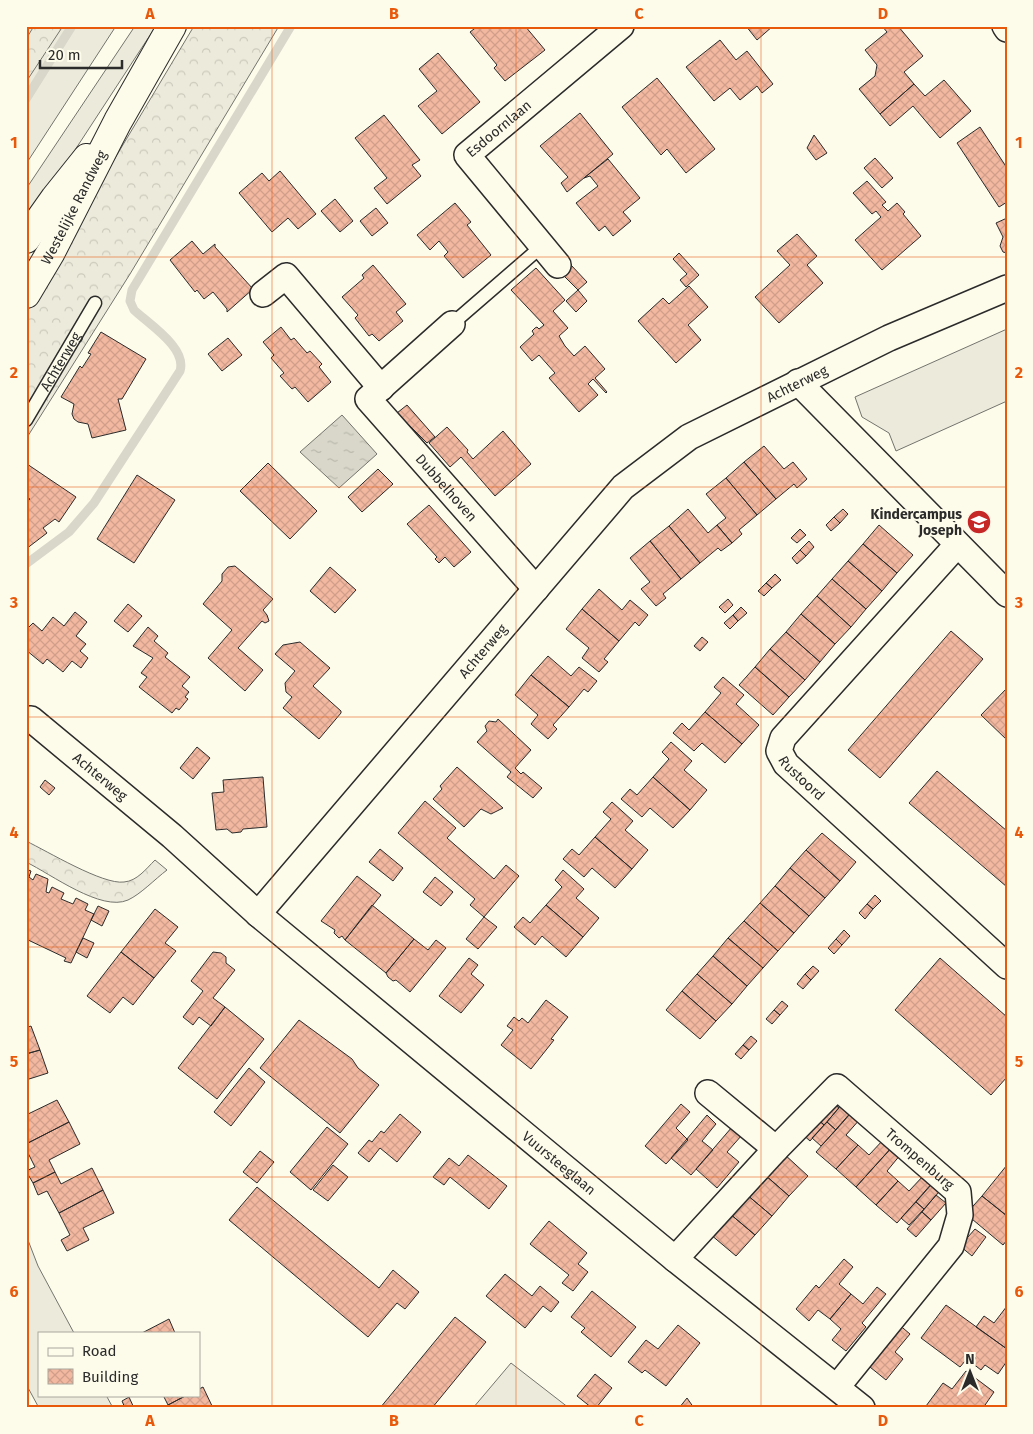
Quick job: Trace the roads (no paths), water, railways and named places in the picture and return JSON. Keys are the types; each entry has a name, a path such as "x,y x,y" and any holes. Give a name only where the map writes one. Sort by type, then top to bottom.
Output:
{"main road":[{"name":"Westelijke Randweg","path":"26,294 51,252 118,121 172,26"},
{"name":"Westelijke Randweg","path":"26,239 55,198 118,121"}],"street":[{"name":"Esdoornlaan","path":"558,265 467,155 621,26"},
{"path":"263,294 286,276 381,388"},
{"name":"Achterweg","path":"29,718 172,836 258,914 623,487 688,436 889,338 1007,288"},
{"name":"Dubbelhoven","path":"452,324 368,398 536,589"},
{"path":"798,382 957,546 1007,594"},
{"name":"Rustoord","path":"957,546 783,738 779,752 793,770 1007,966"},
{"name":"Vuursteeglaan","path":"258,914 675,1259 862,1408"},
{"name":"Trompenburg","path":"675,1259 776,1149 838,1087 958,1192 960,1215 951,1246 837,1387"},
{"path":"708,1092 776,1149"}],"lane":[{"path":"452,324 542,246"},
{"name":"Achterweg","path":"26,420 95,303"}],"water":[{"path":"342,415 377,454 339,488 300,452"}],"waterway":[{"path":"26,99 72,26"},
{"path":"26,564 69,532 94,503 180,371 181,362 173,346 134,310 130,301 132,290 291,26"}],"place":[{"name":"Kindercampus Joseph","path":"979,522"}]}
